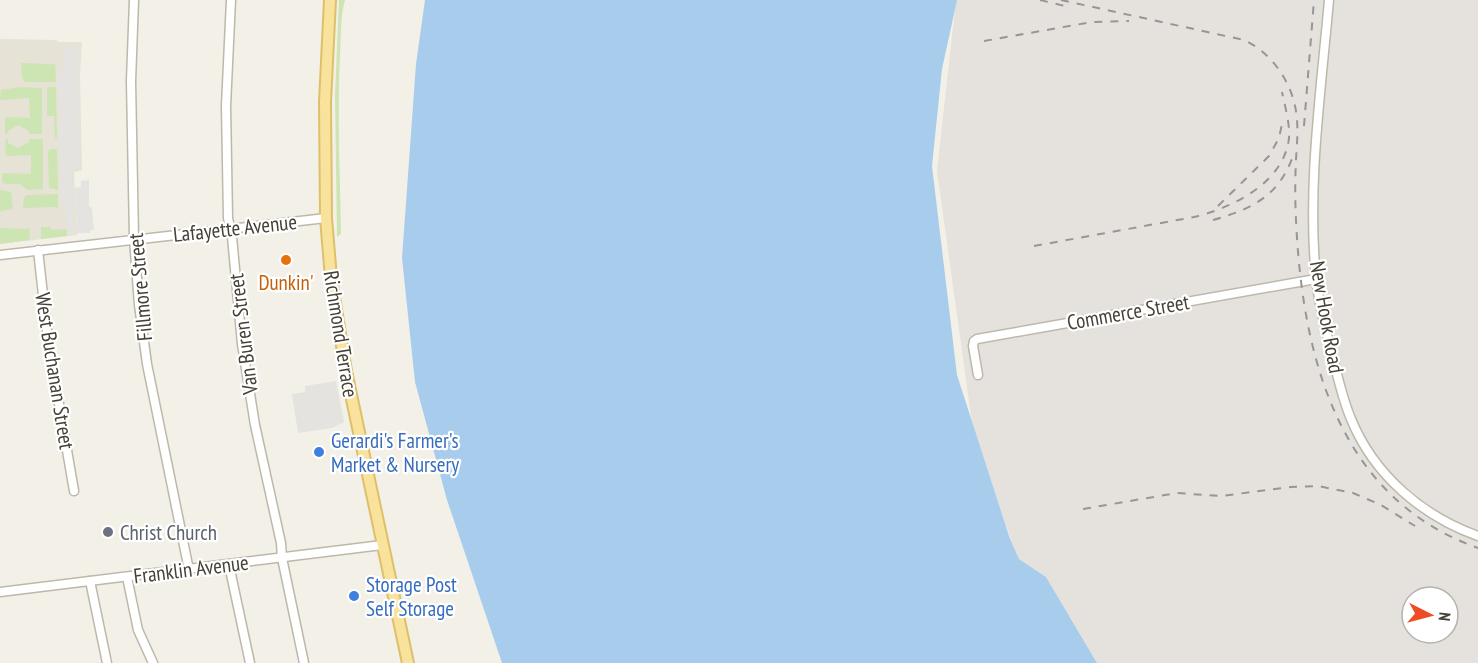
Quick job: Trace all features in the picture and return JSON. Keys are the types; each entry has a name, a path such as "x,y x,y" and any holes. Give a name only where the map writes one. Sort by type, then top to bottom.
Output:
{"main road":[{"name":"Richmond Terrace","path":"330,0 325,89 326,218 331,278 341,347 408,663"}],"street":[{"name":"Fillmore Street","path":"134,0 130,81 134,239 139,305 147,364 189,570"},
{"name":"Van Buren Street","path":"231,0 226,154 228,208 244,356 255,425 304,663"},
{"name":"New Hook Road","path":"1329,0 1314,172 1317,279 1328,340 1342,393 1351,420 1364,446 1378,466 1412,501 1431,515 1453,527 1478,536"},
{"name":"Lafayette Avenue","path":"0,255 326,218"},
{"name":"West Buchanan Street","path":"38,250 48,340 74,491"},
{"name":"Commerce Street","path":"978,375 973,346 977,339 1317,279"},
{"name":"Franklin Avenue","path":"0,592 382,545"},
{"path":"229,565 250,663"},
{"path":"127,577 138,630 153,663"},
{"path":"90,582 107,663"}],"shaded area":[{"path":"956,0 1478,0 1478,663 1097,663 1046,577 1019,559 976,452 937,171"},
{"path":"0,39 82,42 80,75 82,170 74,172 77,235 0,244"},
{"path":"64,45 78,48 79,121 75,122 75,125 79,125 80,168 72,171 75,235 67,236 66,205 60,203 58,100 58,68 64,67"},
{"path":"89,180 89,206 92,208 94,230 90,230 90,233 77,233 75,188 81,187 81,181"},
{"path":"336,381 344,422 332,428 298,433 292,394 305,392 305,386"}],"green space":[{"path":"339,0 345,0 341,27 339,100 341,234 337,237 335,95"},
{"path":"21,63 49,65 55,63 56,82 25,82 22,78"},
{"path":"21,87 42,88 42,134 29,134 29,131 18,125 5,134 5,117 30,118 29,98 0,99 1,90"},
{"path":"56,87 57,138 55,138 54,116 47,116 47,88"},
{"path":"8,139 8,143 18,148 29,142 29,139 43,139 43,189 28,190 20,184 2,182 4,173 31,174 31,155 6,156 5,140"},
{"path":"57,149 58,190 49,188 48,151"},
{"path":"0,190 11,192 13,209 0,211"},
{"path":"58,194 58,208 23,208 24,198 27,195"},
{"path":"41,227 50,227 51,230 67,229 67,236 41,239"},
{"path":"0,228 29,228 30,240 0,244"}],"water":[{"path":"425,0 957,0 942,69 932,166 957,375 1009,536 1019,559 1046,577 1097,663 502,663 447,500 415,382 402,258 416,64"}],"railway":[{"path":"1040,0 1069,7"},
{"path":"1061,0 1244,40 1262,51 1277,67 1288,86 1296,113 1296,220 1307,321 1319,369 1336,416 1360,458 1391,494 1430,525 1478,548"},
{"path":"1304,126 1314,0"},
{"path":"984,41 1092,22 1129,21"},
{"path":"1034,246 1194,217 1224,207 1254,191 1267,180 1285,154 1289,132 1282,92"},
{"path":"1218,206 1269,156 1279,138 1283,119"},
{"path":"1213,220 1240,211 1262,199 1280,181 1293,156"},
{"path":"1083,509 1177,493 1221,496 1318,486 1353,493 1381,505 1415,526"}],"place":[{"name":"Dunkin'","path":"286,260"},
{"name":"Gerardi's Farmer's Market & Nursery","path":"319,452"},
{"name":"Christ Church","path":"108,532"},
{"name":"Storage Post Self Storage","path":"354,596"}]}
